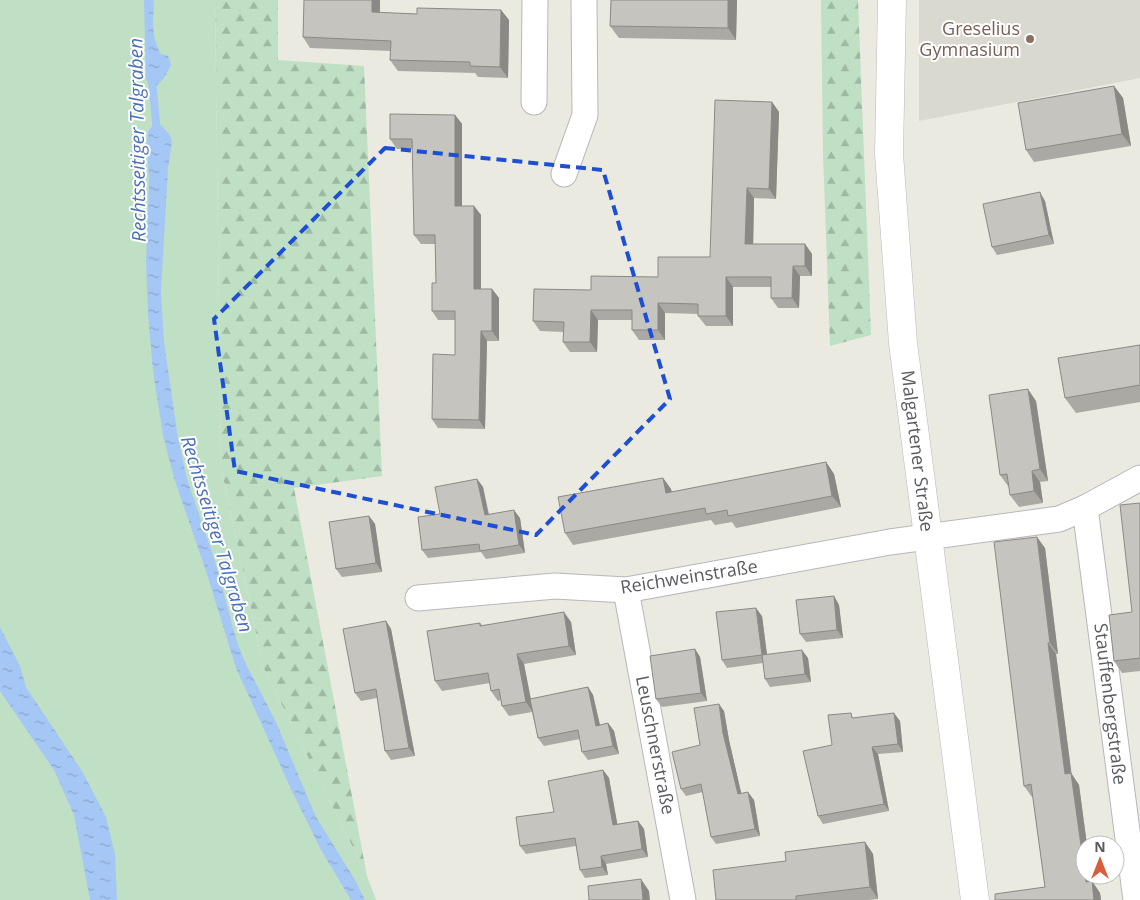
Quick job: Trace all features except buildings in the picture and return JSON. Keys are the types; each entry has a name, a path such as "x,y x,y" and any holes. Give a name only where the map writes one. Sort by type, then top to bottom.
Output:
{"street":[{"path":"534,102 535,0"},
{"path":"564,174 585,115 584,0"},
{"name":"Malgartener Straße","path":"892,0 889,154 903,343 975,900"},
{"name":"Reichweinstraße","path":"418,598 555,586 626,590 928,536 1059,519 1085,508 1140,478"},
{"name":"Stauffenbergstraße","path":"1085,508 1136,900"},
{"name":"Leuschnerstraße","path":"626,590 683,900"}],"highlighted area":[{"path":"385,148 603,170 670,399 536,535 235,471 214,319"}],"shaded area":[{"name":"Greselius Gymnasium","path":"919,0 1140,0 1140,78 919,121"}],"green space":[{"path":"0,0 215,0 221,467 263,667 367,876 376,900 0,900"},
{"path":"215,0 278,0 278,60 364,66 382,476 294,488 367,876 263,667 221,467"},
{"path":"821,0 858,0 871,335 830,346 823,154"}],"water":[{"path":"144,0 154,0 153,28 156,41 161,54 168,56 171,64 164,78 153,88 149,86 146,78"},
{"path":"156,124 161,125 170,135 172,141 168,169 161,291 164,342 178,438 187,479 214,558 237,642 245,662 276,722 316,817 355,880 365,900 351,900 321,850 236,668 206,571 174,478 163,435 153,371 148,314 146,262 149,183 147,143 148,132"},
{"path":"0,627 20,666 26,687 82,771 106,817 115,854 117,900 90,900 74,815 54,770 0,691"}],"waterway":[{"name":"Rechtsseitiger Talgraben","path":"152,80 157,133"}],"place":[{"name":"Greselius Gymnasium","path":"1030,39"}]}
